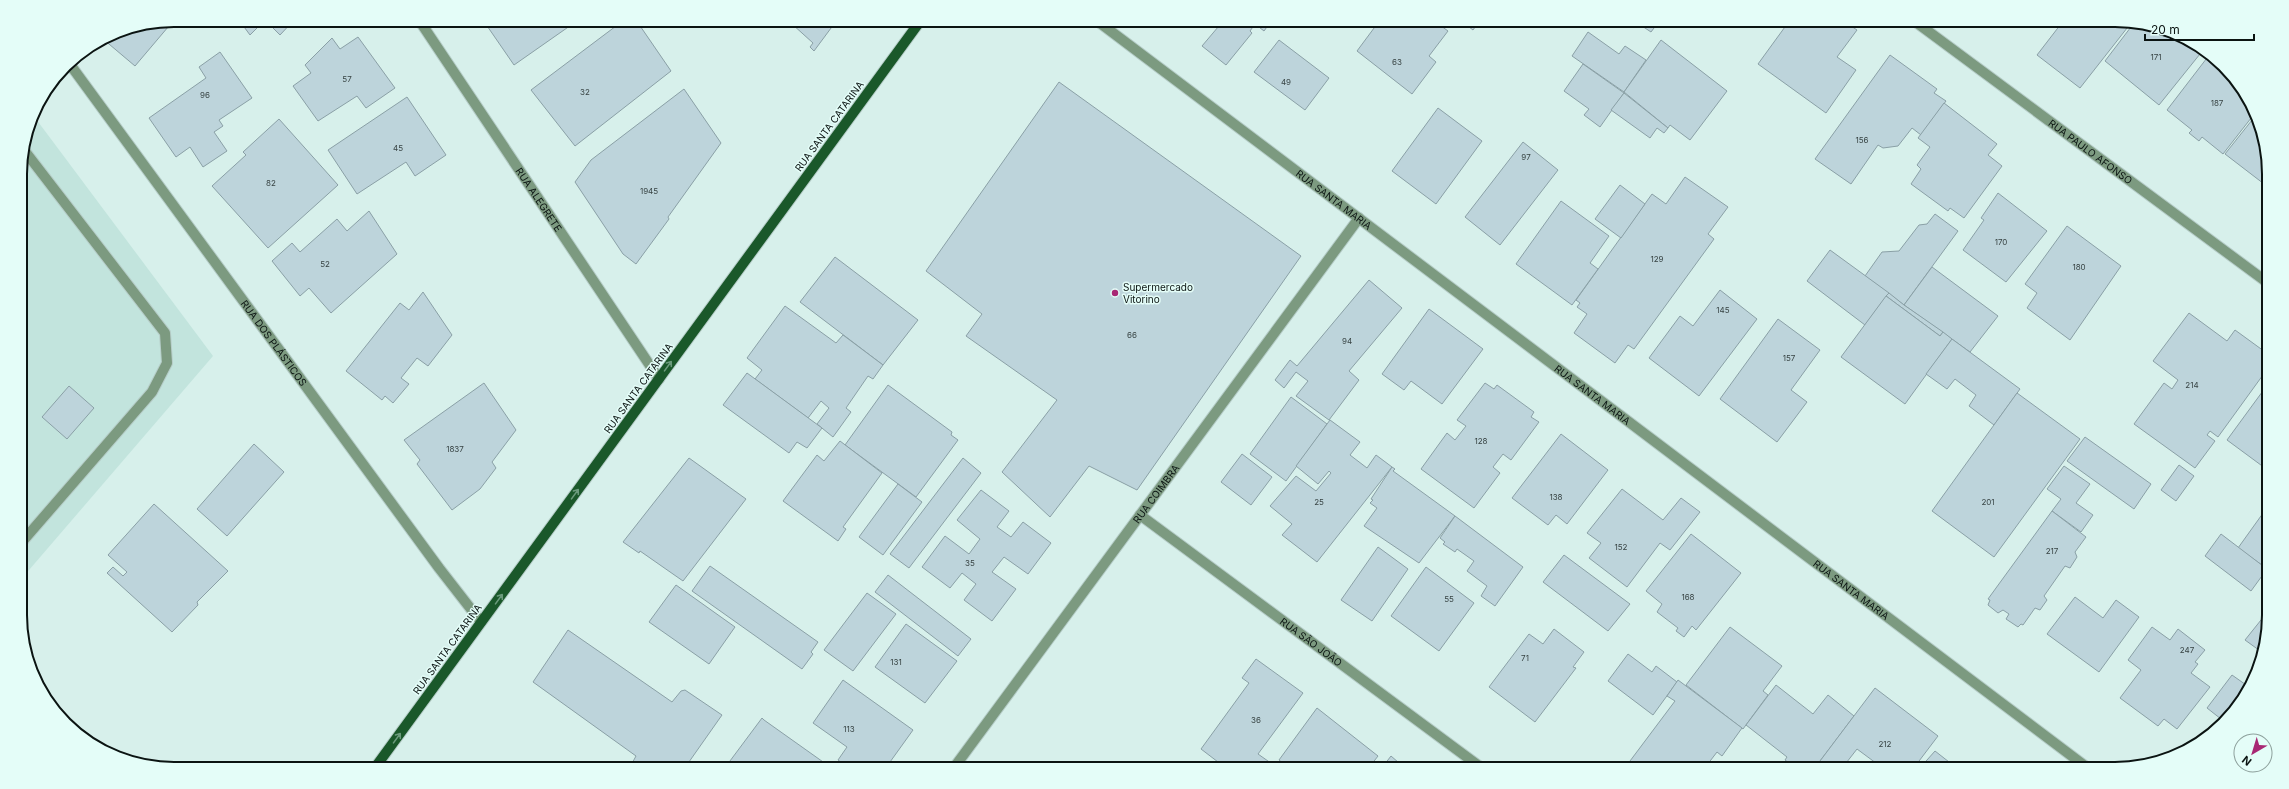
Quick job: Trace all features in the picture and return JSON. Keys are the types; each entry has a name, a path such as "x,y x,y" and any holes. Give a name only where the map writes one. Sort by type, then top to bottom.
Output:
{"main road":[{"name":"RUA SANTA CATARINA","path":"379,762 916,27"}],"street":[{"name":"RUA ALEGRETE","path":"424,27 659,379"},
{"name":"RUA SANTA MARIA","path":"1105,27 2081,762"},
{"name":"RUA PAULO AFONSO","path":"1922,27 2262,279"},
{"name":"RUA DOS PLÁSTICOS","path":"72,68 439,568 481,622"},
{"path":"27,536 152,392 167,363 165,333 28,155"},
{"name":"RUA COIMBRA","path":"958,762 1359,218"},
{"name":"RUA SÃO JOÃO","path":"1140,515 1474,762"}],"shaded area":[{"path":"37,121 213,356 27,572 27,164 32,136"}],"building":[{"path":"168,27 135,66 108,43 136,32"},
{"path":"244,27 258,27 250,35"},
{"path":"272,27 287,27 280,35"},
{"path":"488,27 568,27 514,65"},
{"path":"615,27 641,27 671,71 575,146 531,90"},
{"path":"795,27 832,27 814,51 810,47 813,43"},
{"path":"1218,27 1253,27 1250,31 1252,33 1226,65 1202,46"},
{"path":"1259,27 1267,27 1264,31"},
{"path":"1375,27 1443,27 1448,31 1429,56 1436,62 1412,94 1357,51"},
{"path":"1644,27 1655,27 1651,32"},
{"path":"1785,27 1852,27 1857,30 1837,57 1856,70 1826,113 1758,64"},
{"path":"2059,27 2128,27 2080,88 2037,55"},
{"path":"2130,28 2153,32 2171,38 2200,54 2159,105 2105,61"},
{"path":"1588,32 1619,54 1625,46 1646,60 1624,92 1572,56"},
{"path":"358,37 395,88 366,108 357,96 318,121 293,86 311,73 305,65 332,38 340,49"},
{"path":"1279,40 1329,78 1305,110 1254,72"},
{"path":"1661,40 1727,91 1690,140 1670,125 1668,128 1624,92"},
{"path":"220,52 252,98 219,120 223,126 214,132 227,151 203,167 190,147 176,157 149,118 206,78 199,67"},
{"path":"1890,55 1937,89 1934,93 1946,101 1921,135 1912,128 1898,146 1883,148 1878,145 1851,184 1815,159"},
{"path":"2206,59 2226,77 2237,92 2251,118 2223,154 2202,137 2199,141 2189,133 2192,130 2167,110"},
{"path":"1583,64 1624,93 1600,127 1584,115 1589,109 1564,91"},
{"name":"Supermercado Vitorino","path":"1059,82 1301,256 1137,490 1089,466 1050,517 1002,472 1057,400 966,336 982,314 926,271"},
{"path":"684,89 721,143 636,264 623,254 575,182 591,160"},
{"path":"1624,93 1668,128 1664,133 1657,128 1650,138 1611,110"},
{"path":"407,97 446,155 415,176 406,162 357,194 328,150"},
{"path":"1944,103 1997,144 1988,155 2002,166 1964,218 1950,208 1948,211 1911,184 1921,169 1917,165 1930,147 1918,138"},
{"path":"1438,108 1482,141 1436,204 1392,171"},
{"path":"279,119 338,185 268,248 212,186 246,155 243,152"},
{"path":"2252,120 2261,155 2262,182 2225,154"},
{"path":"1523,142 1558,170 1500,245 1465,217"},
{"path":"1685,177 1728,207 1708,234 1714,239 1634,349 1628,345 1615,363 1574,333 1587,314 1577,307 1580,303 1576,300 1652,194 1666,204"},
{"path":"1620,185 1645,204 1621,238 1595,219"},
{"path":"1998,193 2047,231 2006,282 1963,250 1984,220 1981,218"},
{"path":"1561,201 1609,236 1590,263 1598,269 1572,305 1516,264"},
{"path":"369,211 397,254 331,313 309,288 300,296 272,261 292,243 300,252 337,219 347,231"},
{"path":"1935,214 1958,231 1904,305 1865,276 1882,252 1899,251 1919,225 1927,224"},
{"path":"2067,226 2121,266 2070,340 2027,308 2037,293 2025,284"},
{"path":"1830,250 1889,293 1865,325 1807,281"},
{"path":"835,257 918,320 883,365 800,302"},
{"path":"1932,267 1998,316 1970,352 1904,305"},
{"path":"1369,280 1402,308 1349,371 1359,380 1329,420 1296,396 1308,381 1296,372 1284,388 1275,380 1290,360 1297,366"},
{"path":"1720,290 1757,319 1699,396 1649,358 1680,316 1693,326"},
{"path":"423,292 452,335 428,366 417,358 401,378 409,384 393,403 385,396 382,400 346,371 400,303 409,310"},
{"path":"1889,293 1943,332 1940,336 1886,296"},
{"path":"1886,296 1940,336 1943,332 1952,339 1905,404 1841,357"},
{"path":"785,306 836,343 843,335 883,365 873,379 868,376 846,408 851,412 833,437 817,424 829,408 821,401 808,418 755,379 762,370 747,358"},
{"path":"1429,309 1483,349 1442,404 1411,381 1404,390 1382,374"},
{"path":"2189,313 2227,341 2235,330 2262,350 2262,376 2218,437 2210,431 2207,435 2215,441 2195,468 2134,424 2164,383 2172,389 2178,380 2153,361"},
{"path":"1778,319 1820,350 1791,390 1807,402 1777,442 1720,399"},
{"path":"1952,339 2020,389 1994,425 1969,406 1976,395 1955,379 1947,389 1926,374"},
{"path":"747,373 822,428 807,448 797,442 789,453 723,405"},
{"path":"484,383 516,430 492,462 496,468 480,489 452,510 417,464 420,460 404,440"},
{"path":"1485,383 1494,389 1497,385 1534,412 1531,417 1539,422 1511,460 1503,454 1493,467 1500,473 1474,508 1421,469 1447,433 1455,440 1466,426 1457,420"},
{"path":"888,385 952,432 951,435 958,440 916,497 845,445"},
{"path":"69,386 94,408 67,439 42,417"},
{"path":"2262,392 2262,466 2227,440"},
{"path":"2017,393 2080,439 1994,557 1932,511"},
{"path":"1291,397 1327,424 1286,481 1250,454"},
{"path":"1330,420 1360,442 1350,455 1367,468 1376,455 1392,467 1317,562 1282,535 1292,524 1270,506 1296,476 1316,491 1331,473 1329,471 1318,484 1296,466"},
{"path":"1561,434 1608,470 1567,524 1556,515 1548,525 1512,498"},
{"path":"2085,437 2151,484 2134,509 2067,461"},
{"path":"840,441 882,473 843,527 846,529 838,541 783,501 817,455 824,461"},
{"path":"254,444 284,472 227,536 197,509"},
{"path":"1242,454 1272,477 1251,505 1221,482"},
{"path":"689,458 746,499 683,581 640,551 639,553 623,542"},
{"path":"963,458 981,473 909,568 890,554"},
{"path":"2179,465 2194,476 2176,501 2161,490"},
{"path":"2064,466 2090,484 2076,503 2093,515 2081,532 2052,511 2061,499 2047,489"},
{"path":"1392,467 1395,469 1393,471 1455,516 1419,563 1364,526 1377,508 1370,503 1373,500 1371,499"},
{"path":"898,484 922,502 883,555 859,537"},
{"path":"1622,489 1663,520 1681,498 1700,512 1670,550 1660,543 1627,587 1589,558 1601,543 1587,533"},
{"path":"981,490 1009,511 997,527 1011,537 1023,522 1051,543 1028,574 1004,557 992,572 1016,589 992,621 964,600 976,584 962,573 950,588 922,567 945,536 969,554 980,539 957,520"},
{"path":"154,504 228,571 197,602 198,605 172,632 107,573 113,567 123,576 127,572 108,555"},
{"path":"2052,511 2086,537 2075,552 2077,557 2070,568 2065,566 2044,596 2047,600 2040,610 2035,608 2023,625 2021,624 2018,627 2006,619 2009,614 2003,610 1998,613 1988,605 1990,600 1988,599"},
{"path":"2262,515 2262,565 2238,548"},
{"path":"1455,516 1523,567 1495,606 1481,596 1487,586 1467,571 1474,561 1457,549 1455,552 1443,544 1445,542 1440,538"},
{"path":"1691,534 1741,573 1696,630 1692,626 1684,637 1676,631 1678,628 1657,612 1662,604 1646,591"},
{"path":"2221,534 2262,565 2262,576 2251,591 2205,556"},
{"path":"1378,547 1408,569 1372,621 1341,600"},
{"path":"1564,555 1630,604 1608,631 1543,582"},
{"path":"710,566 818,642 811,652 813,654 802,669 692,591"},
{"path":"1426,567 1474,603 1439,651 1391,616"},
{"path":"888,575 971,639 958,656 875,592"},
{"path":"676,585 735,627 709,664 649,622"},
{"path":"867,593 896,614 853,671 824,650"},
{"path":"2075,597 2103,618 2116,600 2139,617 2099,672 2047,634"},
{"path":"2262,619 2258,649 2245,640"},
{"path":"906,624 957,661 925,703 875,667"},
{"path":"1730,627 1782,666 1763,691 1768,695 1743,729 1686,685"},
{"path":"2152,627 2170,640 2178,629 2205,650 2195,662 2198,664 2191,673 2210,687 2177,729 2164,719 2158,726 2120,698 2141,670 2128,660"},
{"path":"1554,629 1584,652 1573,667 1576,668 1535,722 1489,687 1529,634 1543,644"},
{"path":"568,630 672,702 681,691 685,690 722,715 689,762 633,762 636,756 533,682"},
{"path":"1628,654 1652,672 1656,666 1677,682 1653,715 1608,681"},
{"path":"1256,659 1303,693 1258,754 1269,762 1218,762 1201,749 1249,683 1242,678"},
{"path":"2232,675 2245,684 2232,704 2220,718 2207,708"},
{"path":"843,680 913,730 890,762 841,762 838,760 847,747 813,723"},
{"path":"1678,680 1742,728 1722,756 1717,752 1709,762 1629,762 1675,701 1667,696"},
{"path":"1776,685 1813,714 1828,695 1854,716 1819,762 1788,762 1785,760 1787,757 1746,725"},
{"path":"1875,688 1938,736 1918,762 1875,762 1857,749 1847,762 1819,762"},
{"path":"1317,708 1378,756 1373,762 1281,762 1279,760"},
{"path":"762,718 823,762 729,762"},
{"path":"1935,751 1949,762 1925,762"},
{"path":"1391,756 1398,762 1386,762"}],"place":[{"name":"Supermercado Vitorino","path":"1115,293"}]}
